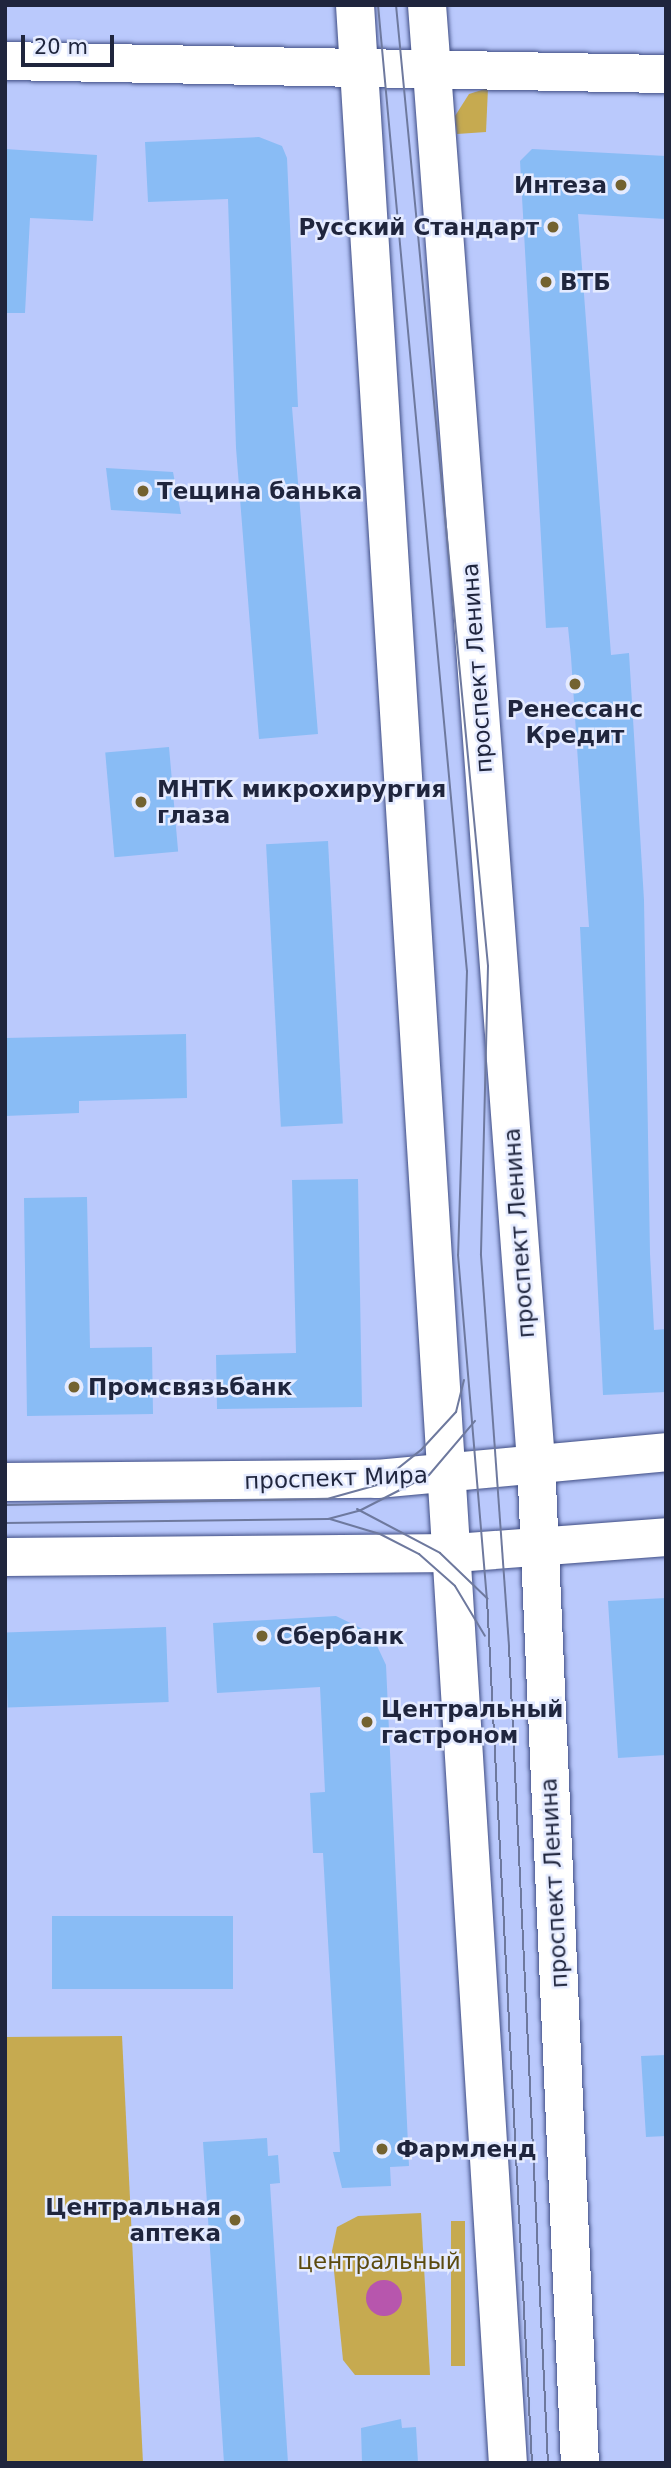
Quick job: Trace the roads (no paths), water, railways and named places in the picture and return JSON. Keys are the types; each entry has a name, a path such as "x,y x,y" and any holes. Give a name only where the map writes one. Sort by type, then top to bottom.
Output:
{"main road":[{"path":"355,5 455,1553 508,2463"},
{"name":"проспект Ленина","path":"427,5 537,1461 580,2463"},
{"path":"5,61 666,74"},
{"name":"проспект Мира","path":"5,1482 198,1484 450,1473 537,1461 666,1452"},
{"path":"5,1557 455,1553 666,1537"}],"tram line":[{"path":"378,5 467,971 458,1255 487,1599 532,2463"},
{"path":"396,5 488,966 481,1255 509,1646 548,2463"},
{"path":"5,1505 327,1499 377,1485 421,1450 456,1412 464,1380"},
{"path":"5,1523 328,1519 361,1510 429,1475 475,1421"},
{"path":"357,1509 440,1553 488,1599"},
{"path":"330,1519 380,1534 419,1554 455,1586 485,1636"}],"place":[{"name":"Интеза","path":"621,185"},
{"name":"Русский Стандарт","path":"553,227"},
{"name":"ВТБ","path":"546,282"},
{"name":"Тещина банька","path":"143,491"},
{"name":"Ренессанс Кредит","path":"575,684"},
{"name":"МНТК микрохирургия глаза","path":"141,802"},
{"name":"Промсвязьбанк","path":"74,1387"},
{"name":"Сбербанк","path":"262,1636"},
{"name":"Центральный гастроном","path":"367,1722"},
{"name":"Фармленд","path":"382,2149"},
{"name":"Центральная аптека","path":"235,2220"}],"park label":[{"name":"центральный","path":"379,2261"}]}
